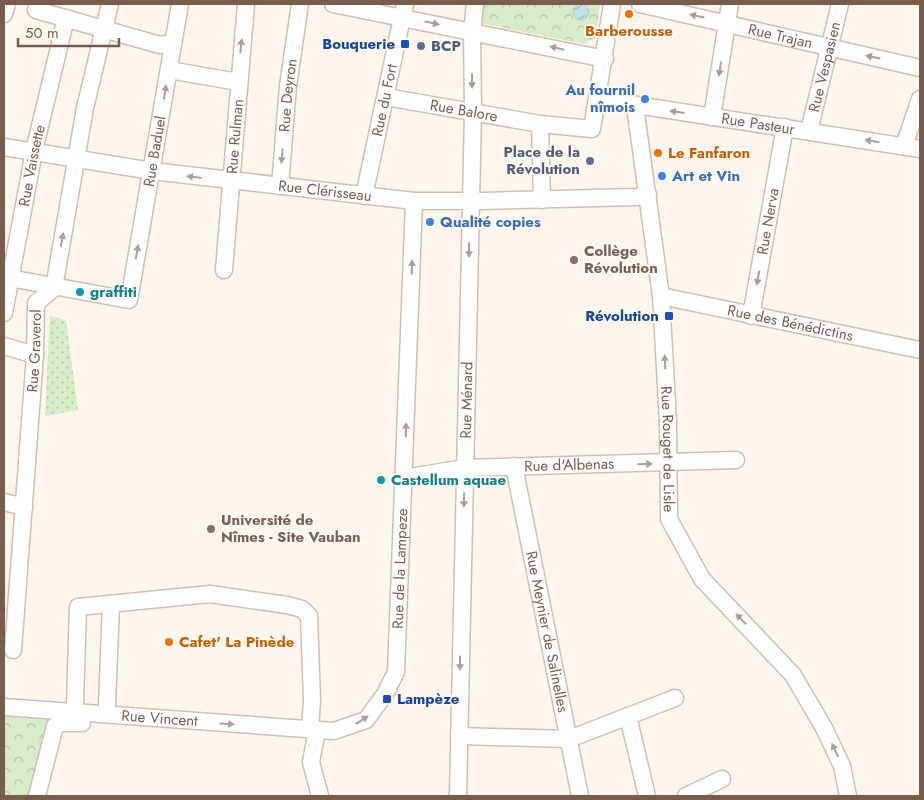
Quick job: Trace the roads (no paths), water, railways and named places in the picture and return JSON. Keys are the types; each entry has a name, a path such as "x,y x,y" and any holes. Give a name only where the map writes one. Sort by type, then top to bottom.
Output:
{"street":[{"path":"4,14 7,4"},
{"path":"38,4 36,10 160,45 173,43"},
{"path":"8,278 54,288 85,108 110,4"},
{"name":"Rue Baduel","path":"54,288 129,300 180,4"},
{"name":"Rue Rulman","path":"224,270 238,82 246,4"},
{"name":"Rue Deyron","path":"280,186 288,86 300,4"},
{"path":"333,4 403,10 472,32 604,59"},
{"name":"Rue Ménard","path":"458,796 472,32 475,4"},
{"path":"542,200 540,124 592,129 612,4"},
{"name":"Rue Trajan","path":"640,4 920,68"},
{"path":"712,116 730,4"},
{"name":"Rue Vespasien","path":"809,131 840,4"},
{"name":"Rue du Fort","path":"364,196 403,10"},
{"name":"Rue Vaissette","path":"4,313 8,278 34,151 66,18"},
{"path":"168,70 238,82"},
{"name":"Rue Balore","path":"386,97 540,124"},
{"name":"Rue Pasteur","path":"598,99 912,147"},
{"path":"912,147 920,99"},
{"name":"Rue Rouget de Lisle","path":"635,106 661,296 668,422 669,519 702,579 793,675 824,728 842,766 848,796"},
{"name":"Rue Nerva","path":"751,316 785,127"},
{"name":"Rue Clérisseau","path":"4,146 152,171 414,201 542,200 636,197 648,194"},
{"name":"Rue de la Lampeze","path":"313,730 334,731 366,720 385,694 396,672 414,201"},
{"name":"Rue Graverol","path":"13,650 35,355 36,303 54,288"},
{"name":"Rue des Bénédictins","path":"661,296 920,350"},
{"path":"4,346 35,355"},
{"name":"Rue d'Albenas","path":"404,478 464,468 736,460"},
{"name":"Rue Meynier de Salinelles","path":"514,466 580,796"},
{"path":"4,502 24,507"},
{"path":"75,703 78,607 210,594 287,604 302,609 309,616 313,730 311,762 320,796"},
{"path":"107,704 111,604"},
{"path":"459,736 569,738 675,698"},
{"name":"Rue Vincent","path":"4,707 313,730"},
{"path":"628,716 647,796"},
{"path":"37,796 55,726 62,723 199,722"},
{"path":"686,796 722,779"}],"water":[{"path":"578,4 584,4 589,9 587,18 578,20 573,15 573,9"}],"place":[{"name":"Barberousse","path":"629,14"},
{"name":"Bouquerie","path":"405,44"},
{"name":"BCP","path":"421,46"},
{"name":"Au fournil nîmois","path":"645,99"},
{"name":"Le Fanfaron","path":"658,153"},
{"name":"Place de la Révolution","path":"590,161"},
{"name":"Art et Vin","path":"662,176"},
{"name":"Qualité copies","path":"430,222"},
{"name":"Collège Révolution","path":"574,260"},
{"name":"graffiti","path":"80,292"},
{"name":"Révolution","path":"669,316"},
{"name":"Castellum aquae","path":"381,480"},
{"name":"Université de Nîmes - Site Vauban","path":"211,529"},
{"name":"Cafet' La Pinède","path":"169,642"},
{"name":"Lampèze","path":"387,699"}]}
